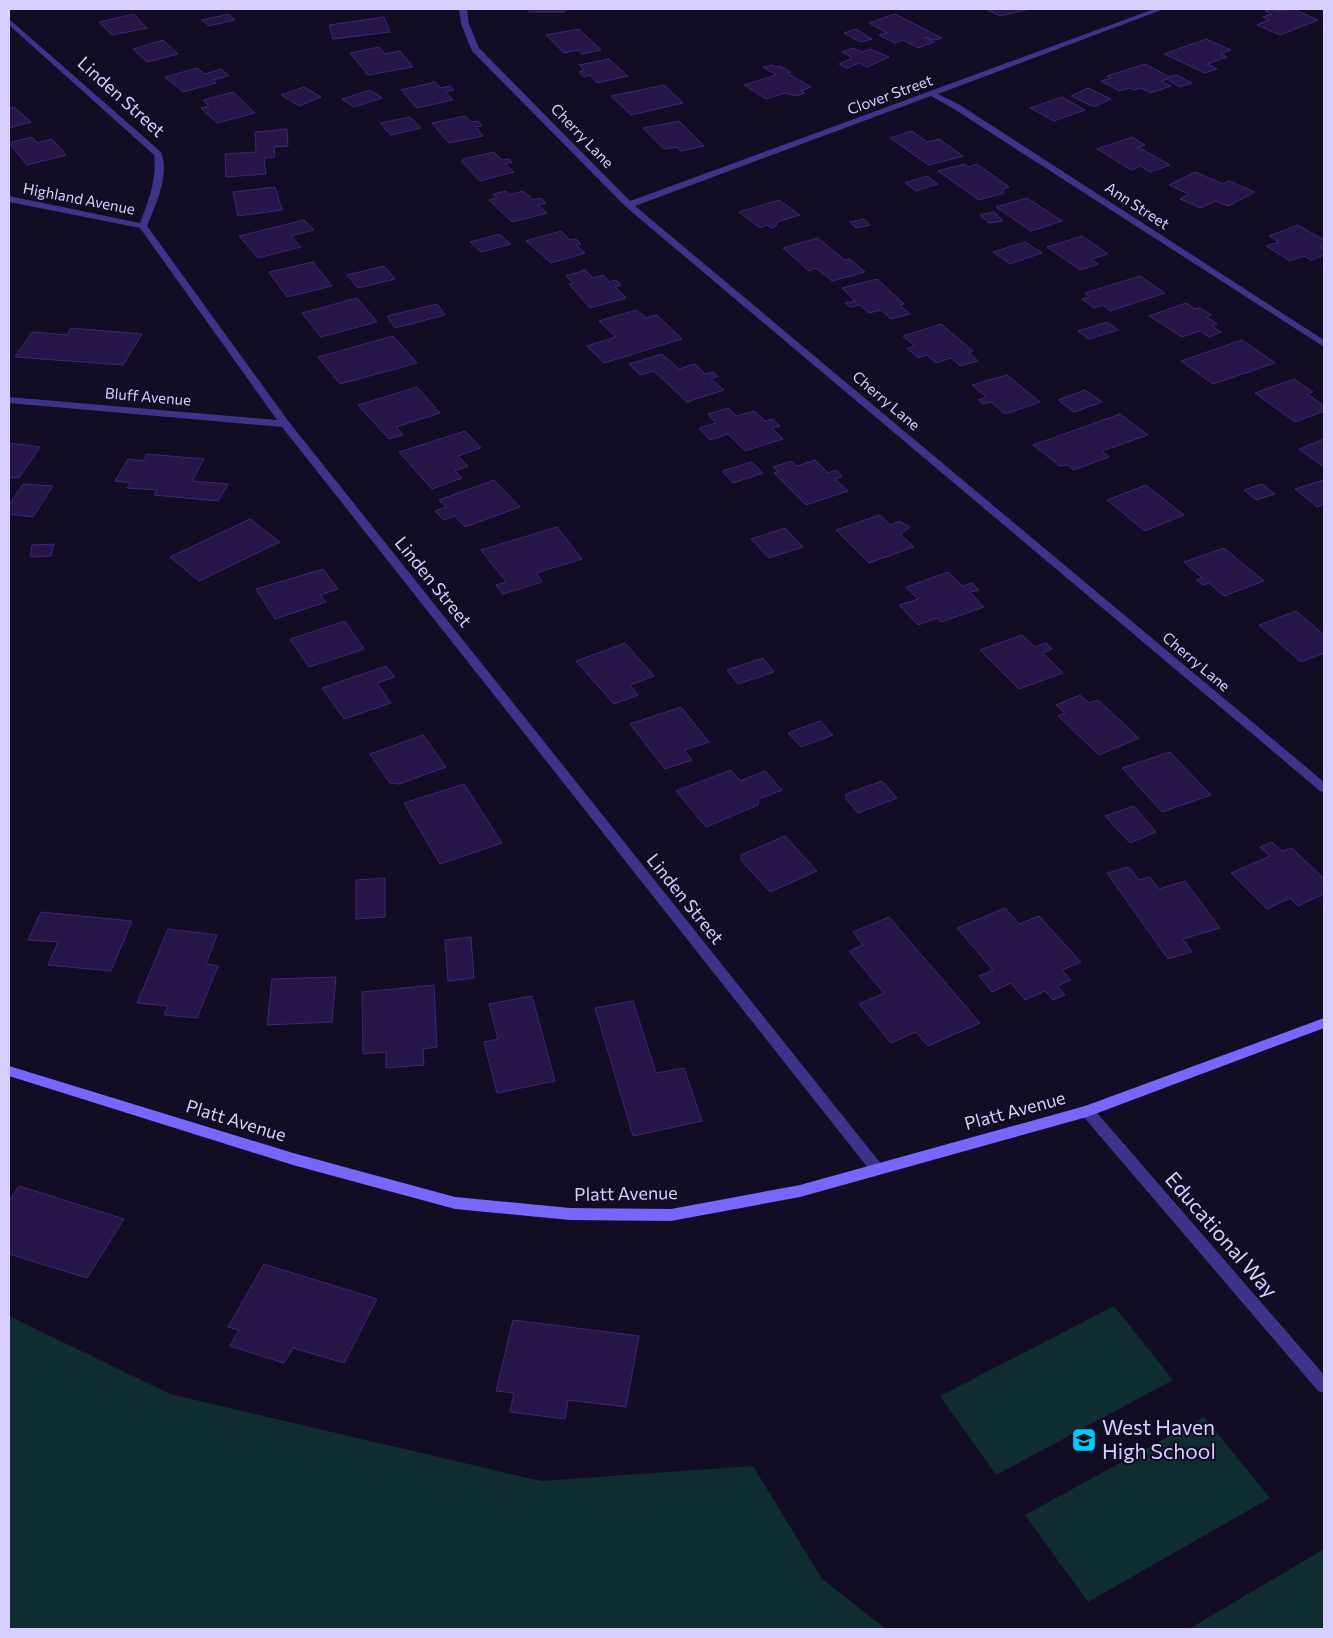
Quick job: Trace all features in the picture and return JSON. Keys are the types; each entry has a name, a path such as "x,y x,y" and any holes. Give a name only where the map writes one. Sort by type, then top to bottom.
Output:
{"main road":[{"name":"Platt Avenue","path":"9,1070 293,1159 455,1203 570,1214 671,1215 800,1191 1087,1111 1324,1023"}],"street":[{"name":"Cherry Lane","path":"462,9 465,24 476,49 629,205 1324,788"},
{"name":"Clover Street","path":"629,205 1160,9"},
{"name":"Linden Street","path":"9,21 158,154 160,166 158,185 143,226 284,424 877,1169"},
{"name":"Ann Street","path":"933,94 957,107 1324,344"},
{"name":"Highland Avenue","path":"9,199 143,226"},
{"name":"Bluff Avenue","path":"9,400 284,424"},
{"name":"Educational Way","path":"1087,1111 1324,1386"}],"green space":[{"path":"1114,1306 1173,1380 996,1475 940,1396"},
{"path":"9,1316 170,1394 541,1481 753,1466 822,1579 886,1629 9,1629"},
{"path":"1204,1417 1270,1498 1088,1602 1025,1515"},
{"path":"1324,1549 1324,1629 1189,1629"}],"building":[{"path":"529,9 565,9 565,12 529,12"},
{"path":"985,9 1030,9 1000,16"},
{"path":"1272,9 1279,11 1293,9 1318,20 1280,35 1257,25 1269,20 1263,17 1272,14 1265,11"},
{"path":"134,14 147,28 112,35 99,22"},
{"path":"229,14 235,20 209,26 202,20"},
{"path":"895,14 942,38 934,40 924,37 934,42 918,48 903,40 895,43 879,35 887,33 869,23"},
{"path":"384,17 390,32 333,39 329,25"},
{"path":"579,29 601,50 582,54 579,50 564,53 546,35"},
{"path":"856,29 872,39 860,42 844,33"},
{"path":"1206,39 1231,50 1220,54 1227,57 1207,64 1217,69 1205,73 1164,54"},
{"path":"163,40 178,54 147,62 133,49"},
{"path":"379,47 385,54 400,51 413,67 368,75 350,53"},
{"path":"853,48 862,52 870,49 889,57 867,67 859,63 847,68 839,64 851,59 851,57 842,52"},
{"path":"609,59 628,76 597,83 590,75 584,77 579,72 584,70 579,65"},
{"path":"1145,64 1170,77 1177,75 1192,83 1180,87 1167,79 1161,81 1171,86 1150,93 1141,88 1119,91 1101,81 1111,78 1107,76"},
{"path":"780,66 791,72 787,73 811,87 801,91 805,93 796,96 785,93 766,99 744,85 776,75 763,67"},
{"path":"197,68 205,74 221,69 229,76 213,80 216,83 183,92 165,77"},
{"path":"435,82 441,88 450,86 454,90 445,92 453,100 417,108 401,90"},
{"path":"664,85 683,103 631,115 611,96"},
{"path":"304,87 321,97 299,106 281,95"},
{"path":"1088,88 1111,99 1094,107 1071,96"},
{"path":"370,90 382,98 354,107 342,99"},
{"path":"233,92 255,113 217,123 201,108 209,106 203,100"},
{"path":"1062,97 1085,110 1054,121 1030,108"},
{"path":"14,107 31,122 9,128 9,108"},
{"path":"465,116 471,122 478,121 482,126 476,127 483,136 449,143 432,123"},
{"path":"410,117 421,128 391,135 380,123"},
{"path":"679,121 704,146 681,151 677,147 664,149 643,128"},
{"path":"287,129 288,146 274,147 275,157 264,158 266,174 226,177 225,154 256,152 255,132"},
{"path":"912,131 927,142 939,139 963,156 929,165 890,138"},
{"path":"32,137 37,143 52,139 66,155 27,165 9,143"},
{"path":"1132,137 1145,145 1138,147 1170,165 1150,172 1141,166 1131,170 1097,149"},
{"path":"494,152 502,160 508,159 512,162 505,164 514,172 480,181 462,162 463,159"},
{"path":"964,164 968,167 977,164 1009,187 1003,189 1004,193 979,200 938,171"},
{"path":"1195,172 1223,184 1229,181 1255,192 1228,206 1215,201 1201,208 1180,199 1189,194 1169,185"},
{"path":"927,176 938,184 916,191 905,183"},
{"path":"275,187 282,210 238,216 233,192"},
{"path":"506,191 509,195 523,191 533,200 541,198 546,203 538,205 547,213 512,222 489,200 497,198 493,194"},
{"path":"1027,198 1062,221 1031,231 996,207"},
{"path":"779,200 800,215 777,222 776,226 771,228 767,225 760,228 739,212"},
{"path":"994,212 1003,221 989,223 980,215"},
{"path":"864,219 870,225 856,228 850,222"},
{"path":"304,220 314,230 291,236 301,247 258,258 239,236"},
{"path":"1298,225 1324,240 1324,245 1320,247 1324,249 1324,255 1311,260 1304,256 1290,261 1266,246 1279,242 1269,236"},
{"path":"561,231 570,240 576,239 581,244 576,245 585,253 551,263 526,241"},
{"path":"499,234 511,244 481,252 470,242"},
{"path":"1082,236 1108,254 1091,259 1098,264 1080,270 1047,247"},
{"path":"818,238 845,260 850,259 865,272 832,281 816,268 809,271 783,248"},
{"path":"1025,242 1042,253 1010,264 993,252"},
{"path":"313,262 332,286 287,297 269,272"},
{"path":"384,266 395,279 358,288 347,275"},
{"path":"585,270 593,278 603,275 609,282 616,280 621,285 615,287 626,298 590,308 569,284 573,283 566,276"},
{"path":"1140,276 1165,293 1110,311 1103,305 1094,308 1082,299 1090,297 1085,293"},
{"path":"877,279 904,304 900,305 910,314 891,319 881,310 869,313 860,305 850,307 845,303 855,301 842,288"},
{"path":"357,298 377,322 321,337 302,313"},
{"path":"1186,303 1195,309 1200,308 1211,315 1207,317 1217,324 1212,326 1221,332 1209,337 1200,331 1182,337 1149,316"},
{"path":"437,304 445,315 395,328 387,316"},
{"path":"636,310 646,318 657,315 682,339 604,363 587,346 616,337 599,321"},
{"path":"1107,322 1118,330 1089,339 1078,331"},
{"path":"941,324 973,351 969,353 978,361 960,366 951,358 936,363 927,355 918,358 907,348 915,346 903,336"},
{"path":"71,328 142,334 123,365 15,357 32,332 67,335"},
{"path":"393,336 417,363 340,384 318,357"},
{"path":"1242,340 1275,363 1213,384 1181,361"},
{"path":"662,354 679,369 695,364 705,374 713,372 718,376 711,379 724,390 687,402 654,371 640,375 629,364"},
{"path":"1007,375 1040,402 1005,414 991,402 983,404 978,400 986,397 972,385"},
{"path":"1294,379 1313,392 1307,394 1324,406 1324,411 1295,422 1255,393"},
{"path":"417,387 440,413 396,427 403,435 389,439 358,405"},
{"path":"1085,390 1102,402 1074,412 1058,400"},
{"path":"728,408 736,416 754,411 765,421 772,419 780,426 772,428 783,439 745,451 728,434 710,440 699,428 716,423 708,414"},
{"path":"1120,414 1148,435 1102,451 1109,457 1073,470 1068,465 1060,466 1033,445"},
{"path":"465,431 481,448 458,456 468,466 455,471 462,478 432,489 399,452"},
{"path":"1324,439 1324,467 1299,449"},
{"path":"9,443 40,447 19,478 9,477"},
{"path":"147,454 204,459 192,481 228,484 218,501 154,495 157,490 127,488 131,483 115,481 128,459 143,461"},
{"path":"815,460 828,473 836,470 842,476 835,479 848,491 806,505 774,473 778,472 773,467 791,461 797,466"},
{"path":"752,462 763,473 733,483 722,471"},
{"path":"494,480 520,507 465,527 455,516 444,520 435,511 446,507 439,500"},
{"path":"1323,480 1324,504 1317,507 1295,489"},
{"path":"23,484 53,486 33,517 9,514 9,505"},
{"path":"1262,484 1275,494 1256,500 1244,490"},
{"path":"1146,485 1184,515 1145,531 1107,500"},
{"path":"880,515 890,525 899,521 910,527 900,534 914,547 869,563 836,530"},
{"path":"250,519 280,542 199,581 170,557"},
{"path":"557,527 582,559 536,573 542,582 503,594 496,585 506,582 481,550"},
{"path":"785,528 803,547 769,558 751,539"},
{"path":"54,544 51,556 30,557 32,545"},
{"path":"1224,548 1264,581 1224,596 1209,583 1203,585 1196,580 1202,578 1184,562"},
{"path":"323,569 338,589 320,595 326,602 275,619 256,589"},
{"path":"948,572 962,586 972,583 979,590 970,592 984,607 941,622 937,618 918,625 899,605 918,599 906,587"},
{"path":"1296,611 1324,635 1324,653 1301,662 1259,625"},
{"path":"345,621 364,649 309,667 290,639"},
{"path":"1022,635 1035,647 1046,643 1052,649 1043,653 1063,673 1019,689 980,650"},
{"path":"625,643 654,676 630,685 638,695 614,704 576,661"},
{"path":"763,658 774,672 738,684 727,670"},
{"path":"386,666 395,677 377,683 391,703 344,719 322,688"},
{"path":"1080,695 1089,703 1098,700 1139,738 1099,755 1058,716 1065,713 1056,705"},
{"path":"681,707 709,742 684,750 692,760 665,769 630,724"},
{"path":"820,721 833,735 801,747 788,733"},
{"path":"423,735 446,767 399,784 390,783 370,754"},
{"path":"1170,752 1211,795 1162,812 1122,768"},
{"path":"731,770 740,781 765,771 782,790 759,799 758,805 706,827 676,791"},
{"path":"882,781 897,798 858,813 846,799 846,794"},
{"path":"464,784 502,843 440,864 404,803"},
{"path":"1134,806 1156,832 1130,843 1105,816"},
{"path":"785,836 817,871 770,892 741,860 741,855"},
{"path":"1272,842 1282,851 1292,848 1324,879 1324,894 1298,906 1290,898 1267,909 1231,873 1270,856 1260,847"},
{"path":"1129,867 1139,880 1150,877 1159,889 1185,881 1220,928 1183,939 1192,952 1168,959 1107,873"},
{"path":"385,878 385,917 356,919 356,880"},
{"path":"1005,908 1019,924 1039,916 1081,962 1062,970 1071,980 1057,986 1065,995 1053,1000 1045,991 1025,1000 1011,983 992,992 979,976 993,970 957,928"},
{"path":"41,912 132,921 111,971 48,965 58,942 28,940"},
{"path":"889,917 980,1023 928,1046 916,1032 891,1043 859,1004 884,993 849,951 863,945 853,932"},
{"path":"168,929 217,935 206,964 218,966 197,1018 164,1015 168,1006 137,1003"},
{"path":"471,937 474,978 448,981 445,940"},
{"path":"336,977 332,1022 267,1025 272,979"},
{"path":"434,985 437,1047 423,1049 424,1065 386,1068 386,1052 363,1054 362,992"},
{"path":"532,996 555,1081 497,1093 484,1042 498,1039 489,1004"},
{"path":"633,1001 656,1073 684,1068 702,1121 633,1136 595,1008"},
{"path":"19,1186 124,1219 87,1278 9,1254 9,1201"},
{"path":"264,1264 377,1299 344,1363 293,1348 284,1363 230,1346 239,1330 228,1327"},
{"path":"513,1320 639,1336 626,1407 568,1400 565,1419 510,1412 514,1393 496,1391"}],"place":[{"name":"West Haven High School","path":"1084,1440"}]}
